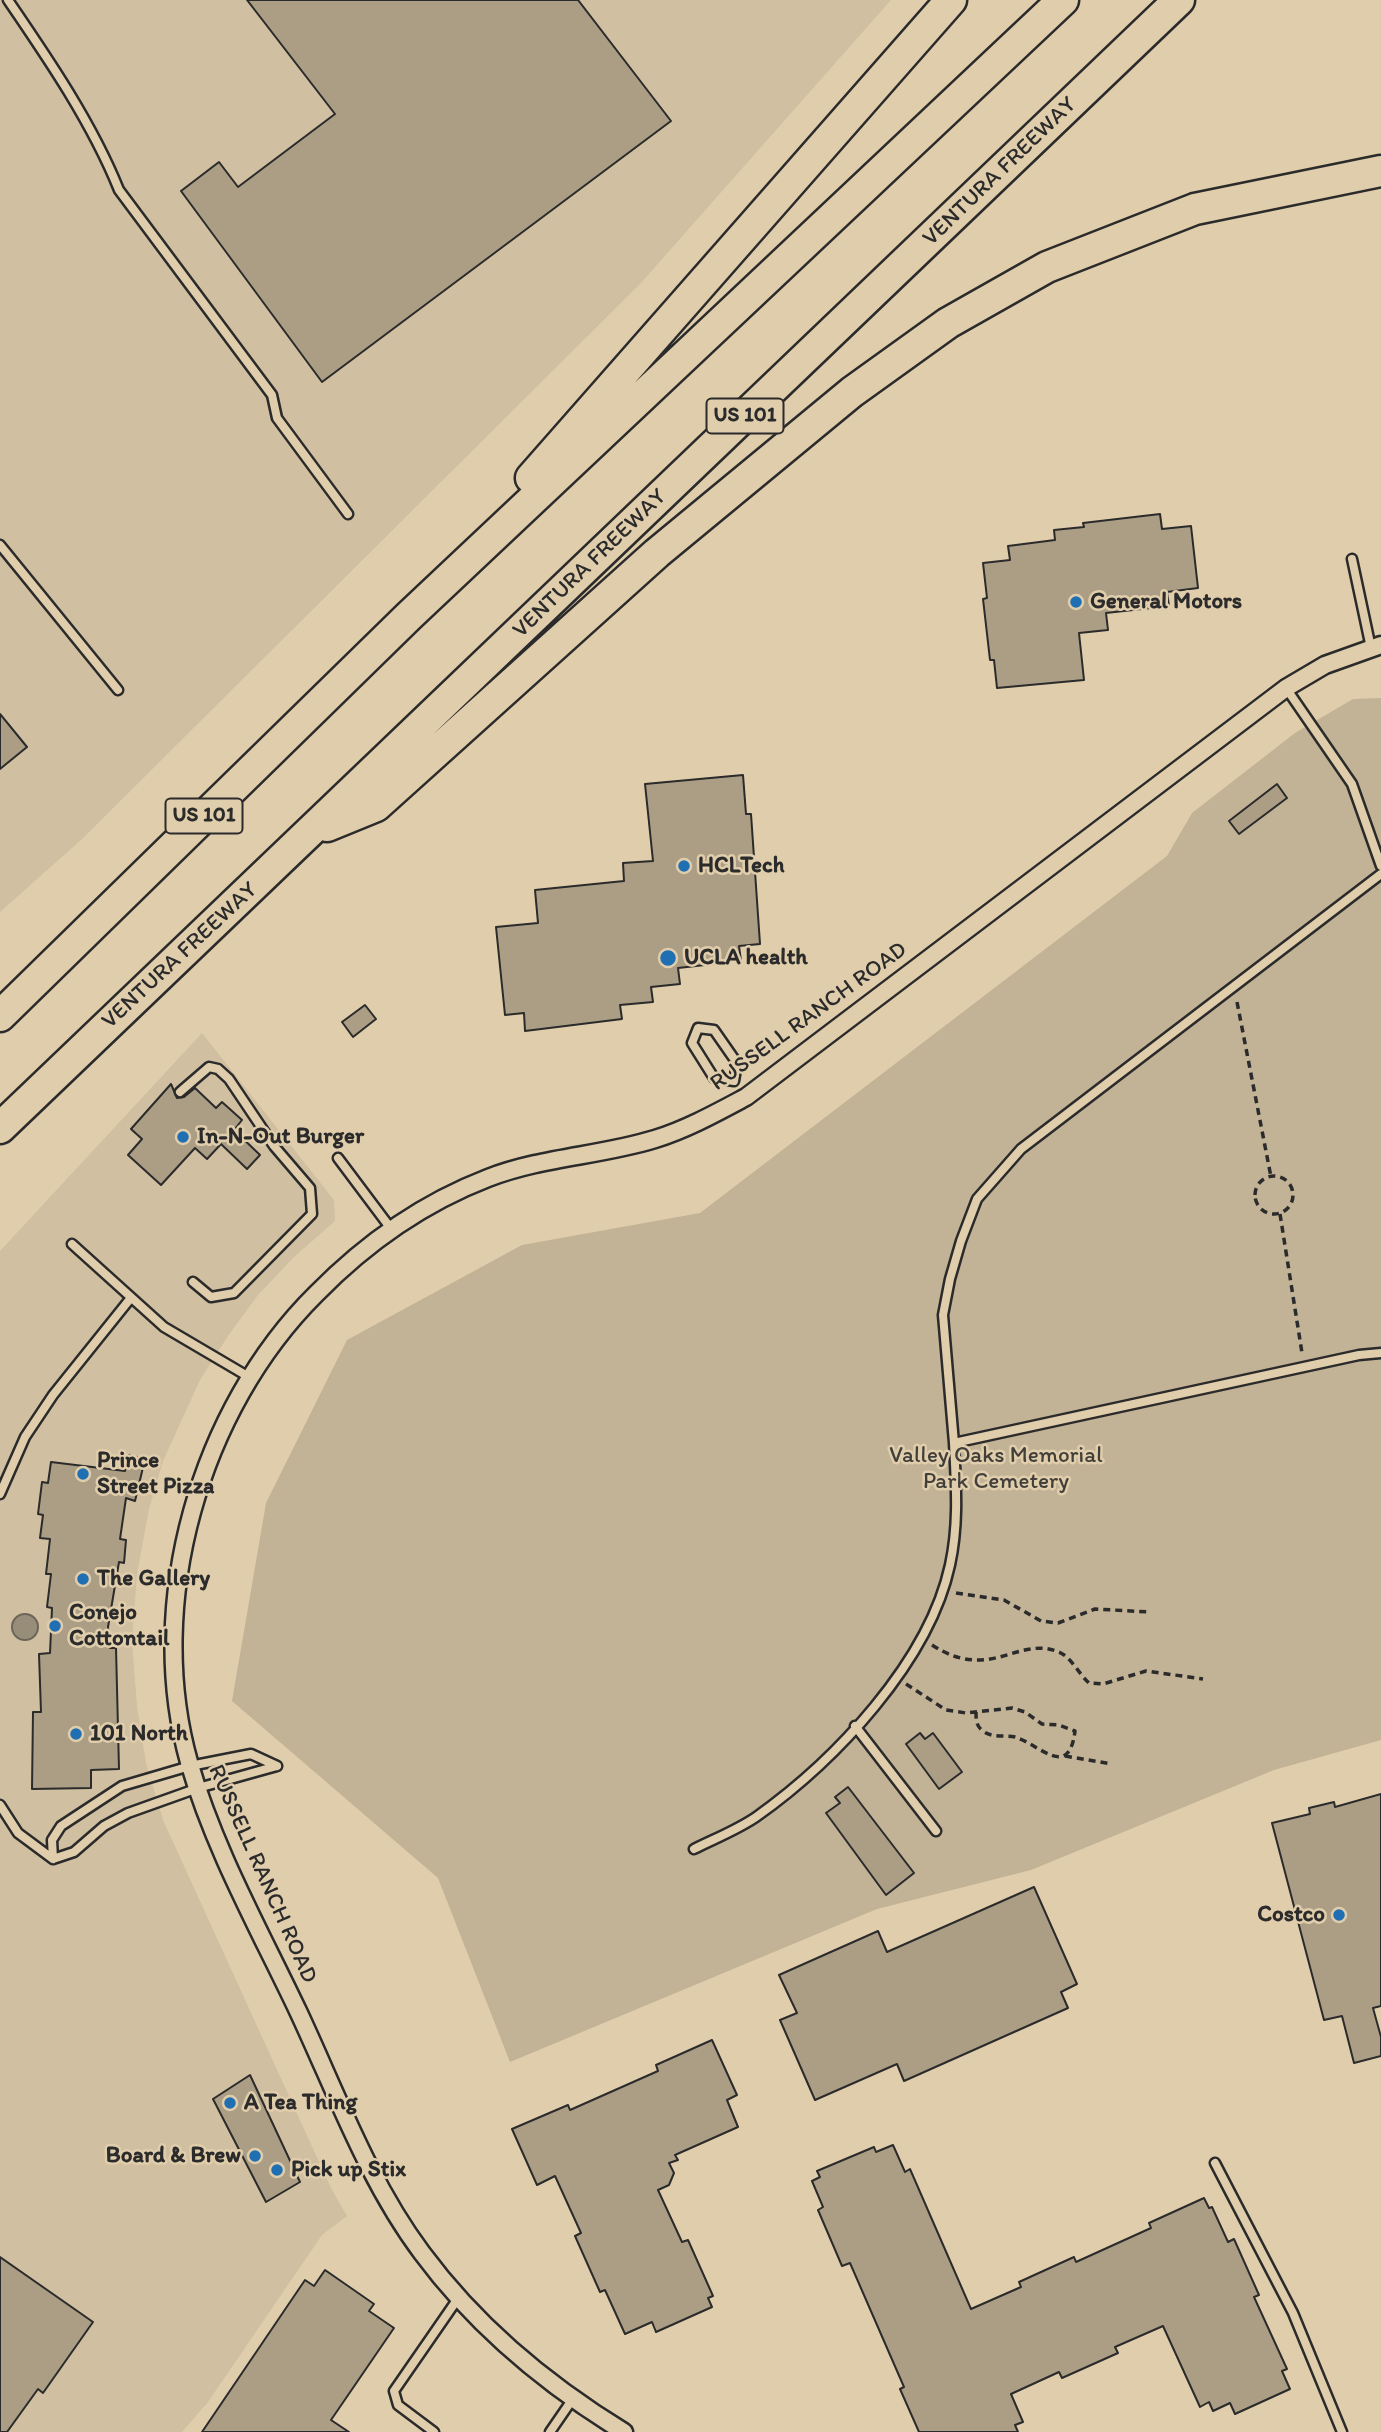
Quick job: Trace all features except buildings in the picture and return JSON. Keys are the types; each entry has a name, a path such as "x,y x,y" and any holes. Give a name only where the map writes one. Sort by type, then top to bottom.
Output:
{"highway":[{"path":"409,616 951,0"},
{"name":"US 101","path":"0,1016 409,616 1063,0"},
{"name":"VENTURA FREEWAY","path":"0,1128 1180,0"},
{"path":"311,832 376,806 657,553 852,392 948,323 1046,267 1195,209 1381,171"}],"street":[{"name":"RUSSELL RANCH ROAD","path":"624,2432 572,2400 520,2358 459,2297 421,2252 379,2184 227,1859 190,1766 177,1693 175,1636 178,1575 191,1510 215,1445 249,1377 283,1329 317,1293 392,1230 442,1199 488,1178 537,1163 654,1139 703,1121 746,1097 1286,688 1325,665 1376,647"}],"lane":[{"path":"8,0 44,52 108,163 119,190 272,395 277,418 348,514"},
{"path":"0,545 118,690"},
{"path":"1352,559 1376,647"},
{"path":"1286,688 1338,758 1352,784 1381,866"},
{"path":"694,1849 754,1818 818,1766 896,1677 921,1639 943,1590 958,1519 943,1315 961,1241 977,1199 1021,1149 1381,874"},
{"path":"734,1081 737,1063 713,1030 697,1026 692,1043 714,1078 734,1081 746,1097"},
{"path":"180,1092 209,1067 218,1069 229,1079 274,1146 310,1188 313,1214 234,1293 211,1297 193,1282"},
{"path":"338,1158 392,1230"},
{"path":"72,1244 164,1327 249,1377"},
{"path":"0,1494 25,1437 60,1384 130,1299"},
{"path":"954,1443 1304,1367 1381,1353"},
{"path":"855,1726 936,1831"},
{"path":"251,1754 277,1766 198,1788 128,1813 104,1826 74,1852 53,1859 52,1840 61,1826 121,1786 190,1766 251,1754"},
{"path":"0,1805 18,1833 53,1859"},
{"path":"1215,2163 1293,2314 1342,2432"},
{"path":"434,2432 398,2405 394,2391 459,2297"},
{"path":"550,2432 572,2400"}],"path":[{"path":"1233,987 1271,1177"},
{"path":"1271,1177 1283,1179 1293,1194 1290,1206 1280,1214 1262,1210 1255,1199 1260,1182 1271,1177"},
{"path":"1280,1214 1304,1367"},
{"path":"943,1590 1004,1600 1041,1621 1058,1623 1095,1609 1149,1612"},
{"path":"921,1639 944,1653 969,1662 992,1661 1042,1650 1058,1651 1069,1659 1089,1684 1104,1684 1146,1671 1203,1679"},
{"path":"896,1677 946,1710 976,1712 1012,1707 1042,1724 1059,1725 1076,1731 1070,1751 1063,1756"},
{"path":"976,1712 980,1730 991,1735 1016,1738 1047,1756 1112,1764"}],"shaded area":[{"path":"0,0 891,0 640,284 82,839 0,912"},
{"path":"202,1033 334,1200 335,1221 295,1256 258,1295 228,1336 200,1380 163,1461 149,1509 137,1574 132,1641 137,1706 146,1763 163,1820 331,2188 347,2216 322,2235 208,2402 182,2432 0,2432 0,1251"},
{"path":"25,1614 34,1618 38,1627 34,1636 25,1640 16,1636 12,1627 16,1618"}],"green space":[{"name":"Valley Oaks Memorial Park Cemetery","path":"1381,698 1381,1740 1274,1770 1031,1870 877,1909 510,2062 438,1878 232,1701 266,1503 347,1340 522,1245 700,1213 1167,856 1192,813 1295,733 1353,699"}],"place":[{"name":"General Motors","path":"1076,602"},
{"name":"HCLTech","path":"684,866"},
{"name":"UCLA health","path":"668,958"},
{"name":"In-N-Out Burger","path":"183,1137"},
{"name":"Prince Street Pizza","path":"83,1474"},
{"name":"The Gallery","path":"83,1579"},
{"name":"Conejo Cottontail","path":"55,1626"},
{"name":"101 North","path":"76,1734"},
{"name":"Costco","path":"1339,1915"},
{"name":"A Tea Thing","path":"230,2103"},
{"name":"Board & Brew","path":"255,2156"},
{"name":"Pick up Stix","path":"277,2170"}]}
